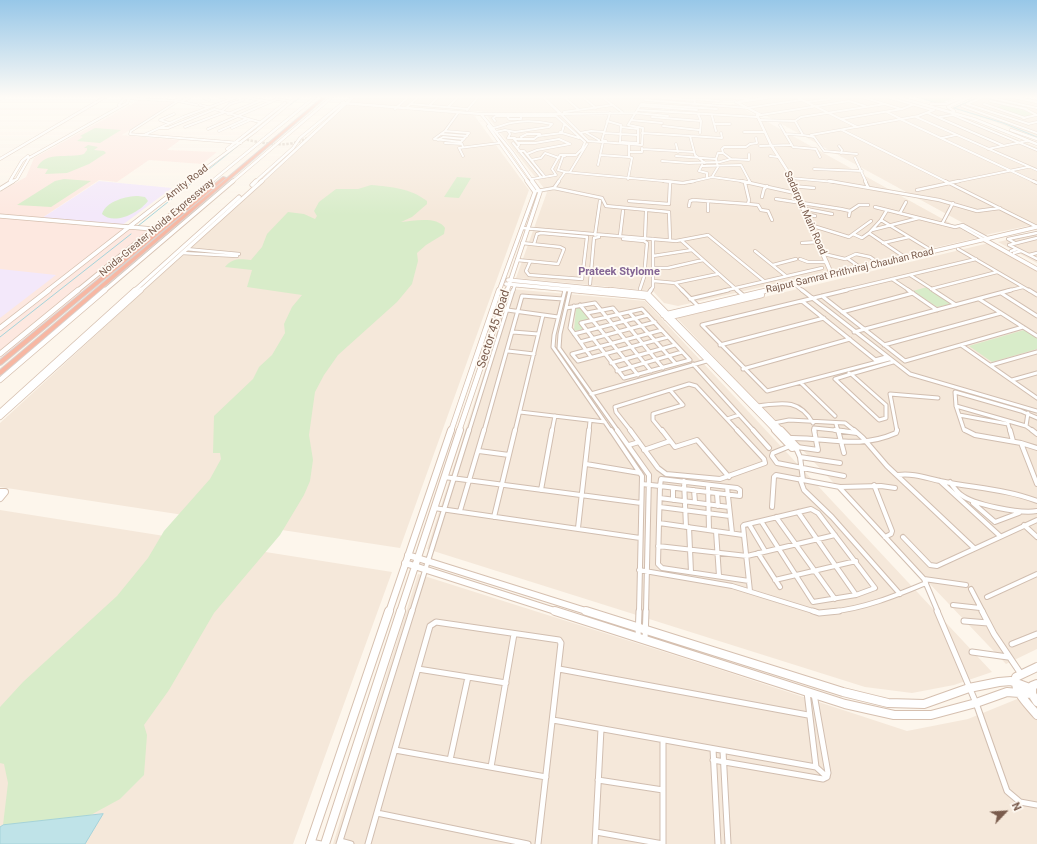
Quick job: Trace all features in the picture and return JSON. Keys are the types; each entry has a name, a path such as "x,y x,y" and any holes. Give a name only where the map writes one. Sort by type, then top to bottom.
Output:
{"highway":[{"name":"Noida-Greater Noida Expressway","path":"0,363 273,136"},
{"name":"Noida-Greater Noida Expressway","path":"0,373 279,136"}],"street":[{"path":"0,158 37,136"},
{"path":"0,187 17,179 29,158 64,136"},
{"path":"54,142 65,136"},
{"path":"161,136 241,143"},
{"path":"0,328 242,136"},
{"name":"Amity Road","path":"128,228 209,165 249,136"},
{"path":"0,354 267,136"},
{"path":"0,380 286,136"},
{"path":"436,136 433,138 438,140 442,137 464,139 467,136"},
{"path":"495,136 537,191"},
{"path":"500,136 532,179 537,191"},
{"path":"508,136 511,138 517,136"},
{"path":"519,149 518,143 514,139 534,139 537,136"},
{"path":"551,136 553,140"},
{"path":"532,179 556,175 552,168 560,155 565,153 575,155 581,150 585,143 580,138 575,136"},
{"path":"583,136 588,141 637,143 638,136"},
{"path":"591,136 602,141 629,145 642,145"},
{"path":"598,165 603,136"},
{"path":"620,142 621,136"},
{"path":"630,152 642,152 642,136"},
{"path":"690,136 694,152 697,157 705,162"},
{"path":"696,136 722,138 722,136"},
{"name":"Sadarpur Main Road","path":"766,136 790,178 801,208 819,242 832,275"},
{"path":"786,136 794,148 857,154"},
{"path":"812,136 824,152"},
{"path":"855,136 1001,208 1037,230"},
{"path":"939,136 1037,183"},
{"path":"942,138 950,136"},
{"path":"960,136 1037,170"},
{"path":"981,136 1004,146"},
{"path":"1006,136 1037,150"},
{"path":"1017,136 1037,144"},
{"path":"0,412 177,252 187,249 305,138"},
{"path":"0,417 305,138"},
{"path":"723,153 722,148 724,147 746,147 750,144 757,143 756,138"},
{"path":"518,143 536,143 558,139 567,141 570,144 564,146 563,149 557,148 537,150 527,154"},
{"path":"1037,140 1031,140 1037,144"},
{"path":"570,172 578,157 584,151 588,141"},
{"path":"988,149 1027,141"},
{"path":"459,147 499,142"},
{"path":"445,143 462,144 463,147"},
{"path":"513,143 540,177"},
{"path":"455,144 459,147 463,156"},
{"path":"510,151 539,144"},
{"path":"676,144 678,152"},
{"path":"628,179 632,158 629,157 629,145"},
{"path":"760,146 791,145"},
{"path":"839,146 842,150 841,153"},
{"path":"662,162 700,163 731,159 750,160 746,147"},
{"path":"510,151 519,149 524,151 545,177"},
{"path":"642,149 694,152"},
{"path":"817,151 820,158"},
{"path":"527,160 541,158 543,154 547,153 559,158"},
{"path":"712,177 718,167 716,159 718,154 723,153"},
{"path":"723,153 731,159"},
{"path":"600,155 629,157"},
{"path":"578,157 562,156 558,170 564,172 670,183 688,183 707,177 712,177 767,186 795,193"},
{"path":"676,156 716,159"},
{"path":"770,156 778,157"},
{"path":"855,158 868,187"},
{"path":"700,163 703,166 718,167 741,165 750,183"},
{"path":"703,166 699,168 699,171 706,173 707,177"},
{"path":"918,190 950,182 1029,167"},
{"path":"814,169 862,171"},
{"path":"554,188 564,172"},
{"path":"790,178 815,179 868,187 982,211 1001,208"},
{"path":"629,201 669,204 670,183"},
{"path":"745,183 749,200 748,204"},
{"path":"762,197 764,189 767,186"},
{"path":"792,186 814,188"},
{"path":"537,191 554,188 602,198 606,206 670,212 670,240"},
{"name":"Sector 45 Road","path":"311,843 405,563 502,282 537,191"},
{"name":"Sector 45 Road","path":"325,844 444,476 527,229 537,191"},
{"path":"776,199 798,201 850,211"},
{"path":"689,206 691,200 758,204 760,209 768,211 772,220"},
{"path":"595,235 600,201"},
{"path":"708,201 708,210"},
{"path":"900,213 906,202"},
{"path":"942,224 953,204"},
{"path":"849,216 850,211 859,205 868,205"},
{"path":"875,207 955,227 963,225 1037,267"},
{"path":"801,208 832,214"},
{"path":"840,213 842,209"},
{"path":"620,236 623,210"},
{"path":"853,234 862,238 869,234 871,230 882,220 887,210"},
{"path":"645,239 646,212"},
{"path":"805,214 815,216"},
{"path":"0,217 151,231"},
{"path":"871,230 920,218"},
{"path":"882,220 934,252"},
{"path":"810,225 849,237 871,221"},
{"path":"960,226 1013,252 1037,267"},
{"path":"0,324 128,228"},
{"path":"522,228 682,241 709,236 764,281"},
{"path":"1015,243 1008,239 1037,230"},
{"name":"Rajput Samrat Prithviraj Chauhan Road","path":"795,285 861,268 1037,230"},
{"path":"530,262 526,271 529,275 579,280 582,279 587,237 541,233 537,234 534,244"},
{"path":"869,234 906,258"},
{"path":"883,243 909,237"},
{"path":"590,284 594,238 626,239 644,241 647,243 644,277 640,289"},
{"path":"1037,238 1009,245 1037,259"},
{"path":"648,294 651,290 653,281 653,239"},
{"name":"Rajput Samrat Prithviraj Chauhan Road","path":"667,316 795,285 958,249 989,240"},
{"path":"682,241 745,297"},
{"path":"802,243 819,242"},
{"path":"516,260 558,264 564,249 560,247 522,243"},
{"path":"182,251 238,255 187,249"},
{"path":"958,249 1037,295"},
{"path":"1013,252 1017,249"},
{"path":"653,256 692,250"},
{"path":"755,251 786,276"},
{"path":"1013,252 1021,251"},
{"path":"1029,255 1037,253"},
{"path":"824,254 847,258 861,268"},
{"path":"847,258 856,254 870,257 880,264"},
{"path":"772,265 796,259"},
{"path":"800,259 808,262 827,262"},
{"path":"887,358 801,383 767,391 720,345 702,325 976,259"},
{"path":"653,268 668,268 703,260"},
{"path":"690,299 822,268"},
{"path":"931,289 997,272"},
{"path":"653,281 676,283 718,274"},
{"path":"910,275 956,305"},
{"path":"892,279 937,310"},
{"path":"502,282 648,294 707,362 790,446 818,450 812,422 804,409 796,404 757,406"},
{"path":"509,282 515,285 646,297 650,299 789,438 800,457 801,480 804,490 832,517 900,594"},
{"path":"676,283 698,306"},
{"path":"351,844 340,842 515,285"},
{"path":"795,285 906,372 919,378 1037,411"},
{"path":"854,332 1023,287"},
{"path":"568,290 563,299 558,317 553,347 642,476 640,538 641,638"},
{"path":"568,290 559,348 649,474 647,572 641,638"},
{"path":"842,312 913,293"},
{"path":"1001,293 1037,316"},
{"path":"460,511 508,351 523,295 563,299"},
{"path":"822,296 903,360 909,361 1023,327"},
{"name":"Rajput Samrat Prithviraj Chauhan Road","path":"667,316 698,306 745,297"},
{"path":"979,299 1037,336"},
{"path":"802,301 877,361"},
{"path":"566,308 594,302 650,371"},
{"path":"580,305 638,375"},
{"path":"574,306 570,325 574,334 591,357"},
{"path":"587,313 612,308 663,368"},
{"path":"500,309 558,317"},
{"path":"690,360 624,378 581,323 642,309 690,360 769,448"},
{"path":"629,312 676,364"},
{"path":"884,345 1001,312"},
{"path":"494,517 543,315"},
{"path":"574,334 648,315"},
{"path":"720,345 824,318"},
{"path":"580,342 654,322"},
{"path":"662,330 586,349 572,354 578,361 668,337"},
{"path":"513,332 538,334"},
{"path":"743,368 850,339"},
{"path":"962,344 1037,398"},
{"path":"611,362 675,345"},
{"path":"553,347 559,348"},
{"path":"508,351 534,354"},
{"path":"618,371 682,352"},
{"path":"991,365 1037,352"},
{"path":"586,396 712,360"},
{"path":"849,373 886,405 886,418 879,420 835,379 849,373 892,362"},
{"path":"1012,380 1037,373"},
{"path":"801,383 835,416"},
{"path":"689,384 696,386 765,463 729,477 713,480 666,474 658,468 616,412 615,407 670,390 689,384"},
{"path":"670,390 683,405 653,414 653,420 675,447 697,440 729,477"},
{"path":"1037,418 1028,413 955,392 958,415 964,430 969,433 1013,441 1037,448"},
{"path":"789,438 816,439 858,445 867,443 893,434 897,430 890,394 938,398"},
{"path":"956,406 1026,426 1037,434"},
{"path":"520,412 605,422"},
{"path":"1026,426 1028,413"},
{"path":"727,420 739,415"},
{"path":"958,415 1008,424 1013,441"},
{"path":"541,490 555,416"},
{"path":"774,423 784,420 845,424 858,433 898,475 974,548"},
{"path":"578,528 590,421"},
{"path":"836,424 844,453"},
{"path":"814,428 858,433"},
{"path":"644,450 670,441"},
{"path":"629,445 639,442"},
{"path":"1021,443 1037,484"},
{"path":"790,446 774,453 772,456 779,464 844,476"},
{"path":"479,450 509,455"},
{"path":"800,457 840,463"},
{"path":"586,464 640,473"},
{"path":"898,475 908,473 950,482 986,487 1037,501"},
{"path":"444,476 641,503"},
{"path":"772,507 775,476 839,487 874,485 895,488"},
{"path":"642,484 649,484 660,486 673,488 737,496 741,494 738,488 663,478 660,480 660,486 660,507 658,546 659,566 749,581"},
{"path":"939,480 1000,536"},
{"path":"684,481 685,510 691,550 691,572"},
{"path":"950,482 960,494 972,502 995,522 1020,512"},
{"path":"708,484 708,530"},
{"path":"874,485 892,531 891,534 885,537"},
{"path":"727,487 732,534"},
{"path":"839,487 925,581 976,703 1007,791 1014,801 1022,804 1037,805"},
{"path":"672,500 673,488"},
{"path":"694,490 695,502"},
{"path":"0,492 5,492 0,498"},
{"path":"717,494 718,506"},
{"path":"660,498 729,507"},
{"path":"972,502 1027,513 1037,511"},
{"path":"660,507 730,516"},
{"path":"434,508 640,538"},
{"path":"750,591 747,556 742,526 776,517 811,509 814,510 835,535 875,588 856,595 813,602 761,521"},
{"path":"798,512 856,595"},
{"path":"776,517 834,598"},
{"path":"903,537 934,566 938,566 1037,520"},
{"path":"659,523 743,535"},
{"path":"749,524 765,551"},
{"path":"1024,525 1037,537"},
{"path":"716,531 719,576"},
{"path":"658,546 747,556 835,535"},
{"path":"758,553 780,587"},
{"path":"408,555 844,692 888,703 924,704 969,688 999,682 1015,682 1034,689"},
{"path":"775,580 856,561"},
{"path":"405,563 426,568 845,704 894,715 931,715 976,703 1007,692 1019,692 1034,689"},
{"path":"640,570 750,591 819,613 850,610 900,594 925,581 966,585"},
{"path":"987,597 1037,574"},
{"path":"971,589 988,623 1008,657 1022,675"},
{"path":"953,605 980,608"},
{"path":"964,621 988,623"},
{"path":"368,844 430,626 436,622 559,640 562,645 538,844"},
{"path":"491,767 514,634"},
{"path":"1012,644 1037,634"},
{"path":"972,652 1008,657"},
{"path":"1037,667 1016,677 1015,682 1019,692 1037,715"},
{"path":"418,669 506,683"},
{"path":"559,669 808,715"},
{"path":"450,760 468,677"},
{"path":"1034,689 1037,702"},
{"path":"810,692 808,715 816,767"},
{"path":"810,692 828,773 827,777"},
{"path":"553,720 816,767 827,777"},
{"path":"595,844 601,729"},
{"path":"596,832 663,844 663,740"},
{"path":"713,749 718,844"},
{"path":"395,750 546,777"},
{"path":"723,751 728,844"},
{"path":"713,760 823,779 827,777"},
{"path":"598,780 663,790"},
{"path":"377,813 528,844"},
{"path":"311,843 321,844"}],"shaded area":[{"path":"73,136 138,136 180,140 167,150 217,152 202,164 149,160 117,182 99,180 42,218 0,214 0,192 26,177 34,158"},
{"path":"312,136 490,136 529,190 400,548 0,487 0,423"},
{"path":"503,136 793,136 977,238 678,306 664,303 653,291 516,278 547,192"},
{"path":"804,136 1011,136 1037,147 1037,224 985,235"},
{"path":"99,181 172,188 121,226 42,218"},
{"path":"0,215 162,232 0,365"},
{"path":"1037,233 1037,263 998,242"},
{"path":"989,243 1037,270 1037,649 1006,664 677,318"},
{"path":"0,269 56,275 0,318"},
{"path":"511,289 645,301 992,672 954,685 912,693 865,687 427,549"},
{"path":"0,510 392,572 293,844 0,844"},
{"path":"418,574 715,668 907,731 968,719 1027,695 1037,706 1037,844 333,844"}],"green space":[{"path":"81,136 111,136 100,143 77,141 83,137"},
{"path":"88,145 98,147 94,150 104,151 106,153 89,164 67,173 45,174 48,169 37,168 41,162 51,157 84,154 87,148 84,148"},
{"path":"457,177 471,178 459,198 444,197"},
{"path":"64,179 91,181 51,207 17,205 55,181"},
{"path":"371,185 400,189 414,193 427,201 427,204 412,217 401,222 425,220 437,222 445,228 444,234 426,245 417,253 418,261 412,284 397,302 338,355 324,375 315,392 309,435 313,460 310,481 304,495 280,535 214,613 169,690 144,725 147,735 144,775 120,799 87,817 7,832 3,825 8,783 4,764 0,763 0,707 23,682 117,596 148,558 164,531 210,479 221,459 220,453 213,453 214,416 253,379 259,367 272,355 285,333 284,324 292,307 302,295 247,287 252,270 225,267 236,260 251,260 262,247 267,234 288,212 304,214 315,219 317,216 314,211 319,202 336,189 358,189"},
{"path":"138,196 145,197 148,201 133,213 113,219 102,214 104,209 117,200"},
{"path":"927,287 951,304 937,307 913,291"},
{"path":"581,307 590,319 578,322 583,329 574,331 576,308"},
{"path":"1024,330 1037,338 1037,349 992,362 969,346"}],"water":[{"path":"103,814 85,844 0,844 0,827 3,825"}],"waterway":[{"path":"138,226 239,145"},
{"path":"0,337 131,234"}],"tunnel":[{"path":"246,136 245,138 248,140 271,144 293,143 307,138"}],"district":[{"name":"Prateek Stylome","path":"619,272"}]}
